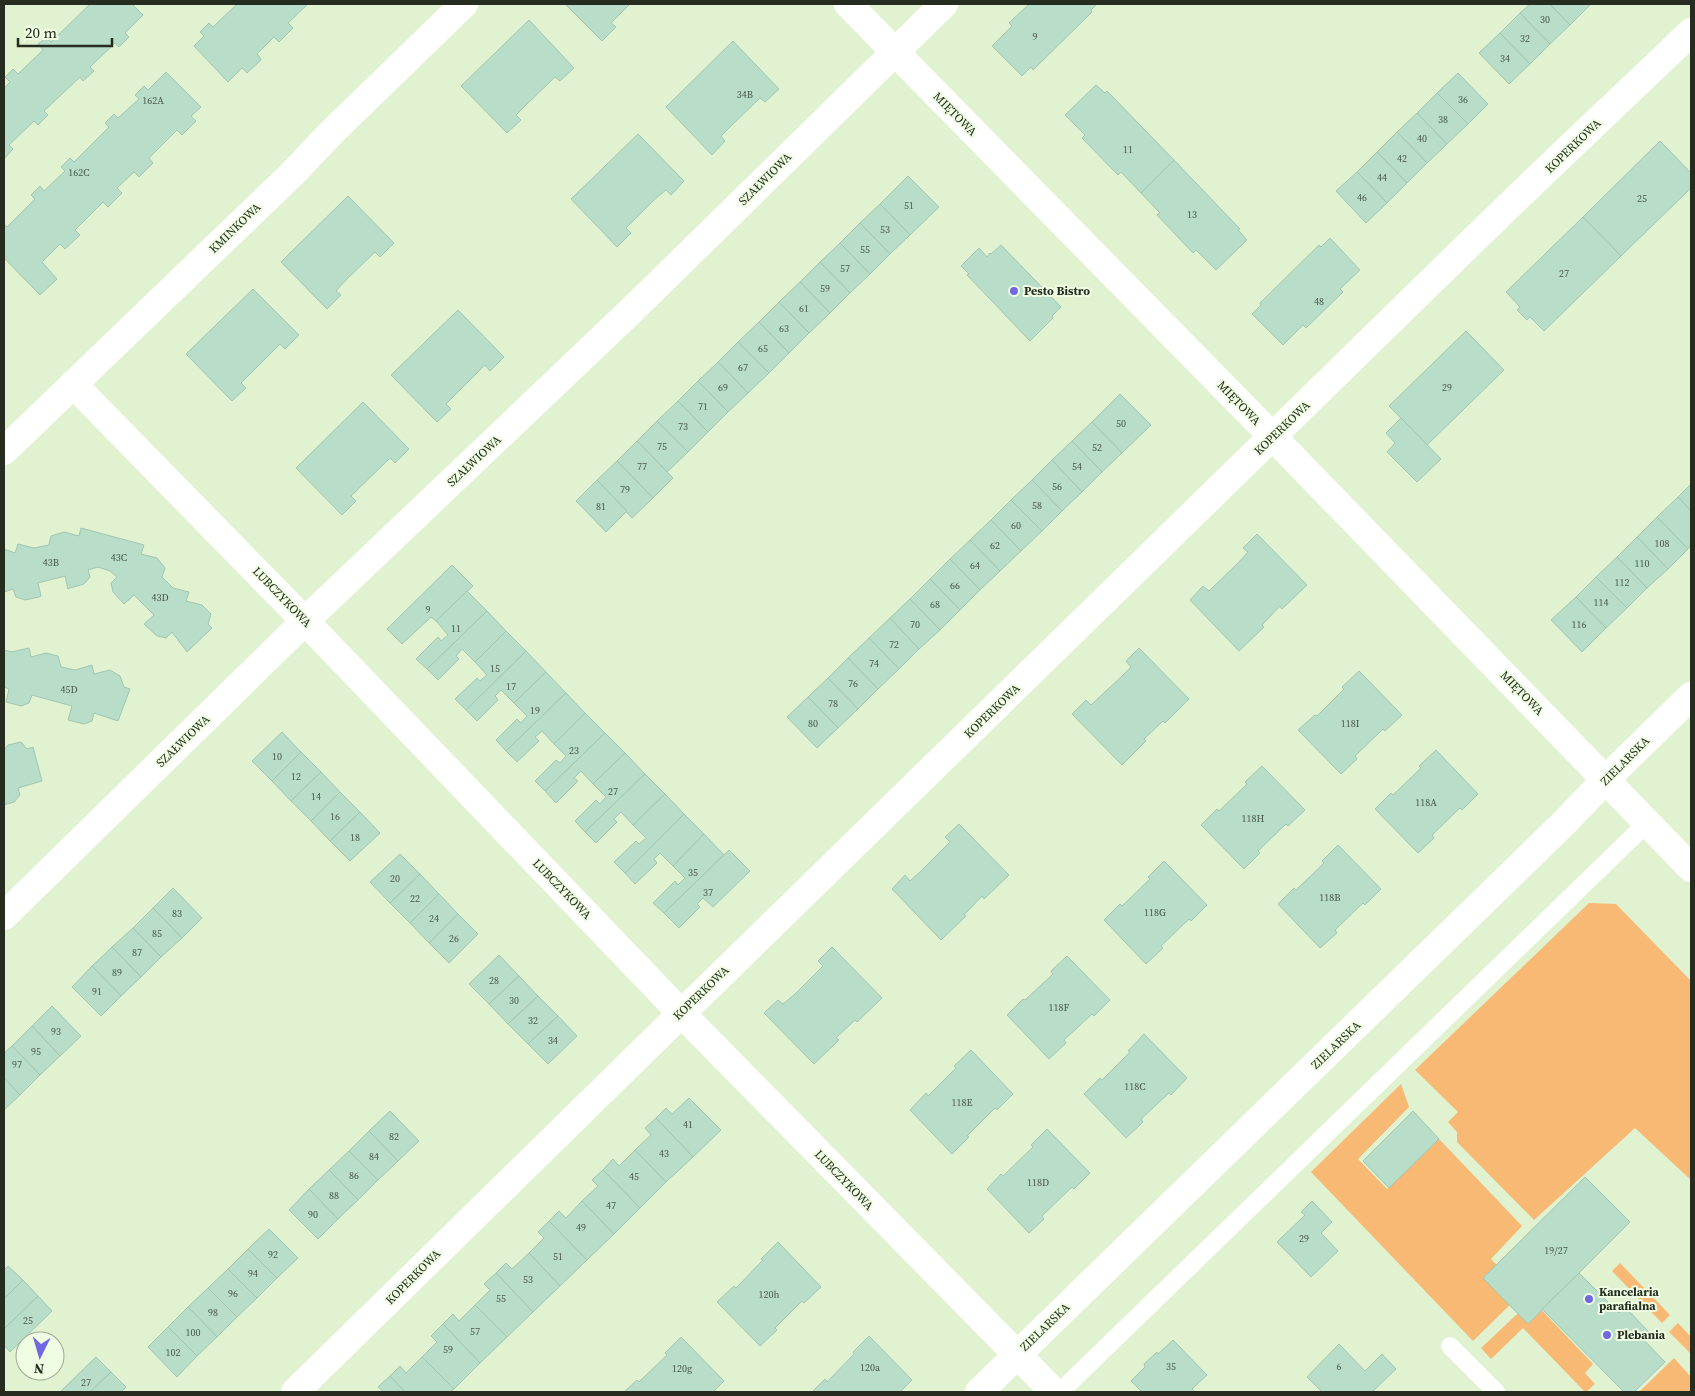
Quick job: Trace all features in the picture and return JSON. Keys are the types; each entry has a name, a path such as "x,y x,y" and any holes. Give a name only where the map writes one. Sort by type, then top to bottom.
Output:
{"street":[{"name":"KMINKOWA","path":"4,451 292,174 332,132 464,4"},
{"name":"MIĘTOWA","path":"848,4 1274,438 1691,868"},
{"name":"SZAŁWIOWA","path":"4,916 306,621 626,316 944,4"},
{"name":"KOPERKOWA","path":"295,1392 680,1013 1274,438 1459,254 1691,32"},
{"name":"LUBCZYKOWA","path":"73,384 306,621 680,1013 1054,1392"},
{"name":"ZIELARSKA","path":"978,1392 1565,822 1691,696"}],"lane":[{"path":"1060,1392 1648,822"},
{"path":"1450,1346 1496,1392"}],"shaded area":[{"path":"1589,903 1616,904 1691,981 1691,1180 1635,1128 1534,1220 1457,1142 1457,1132 1448,1122 1458,1112 1415,1070"},
{"path":"1401,1084 1409,1107 1358,1159 1387,1189 1439,1139 1522,1226 1491,1259 1523,1292 1473,1341 1311,1172"},
{"path":"1620,1263 1670,1315 1662,1323 1612,1271"},
{"path":"1532,1300 1593,1364 1585,1373 1595,1384 1586,1392 1523,1328 1491,1359 1481,1348"},
{"path":"1678,1323 1691,1337 1691,1354 1669,1332"},
{"path":"1674,1358 1691,1377 1691,1392 1639,1392"}],"building":[{"path":"90,4 132,4 143,15 125,33 129,37 119,47 115,43 90,67 94,71 83,81 80,77 44,111 48,115 38,125 34,121 9,145 13,149 4,159 4,88 10,82 5,77 13,69 18,74 43,50 38,44 47,37 51,42"},
{"path":"237,4 308,4 288,23 293,28 279,42 274,37 257,54 261,59 260,61 247,73 242,68 228,82 194,46 204,36 200,32 209,23 213,27"},
{"path":"565,4 630,4 611,23 616,27 602,41"},
{"path":"1029,4 1097,4 1091,10 1092,12 1033,70 1031,67 1022,76 992,46 1012,26 1009,23"},
{"path":"1530,4 1550,4 1570,25 1550,44 1520,13"},
{"path":"1550,4 1589,4 1590,5 1570,25"},
{"path":"1520,13 1550,44 1530,64 1500,33"},
{"path":"529,20 574,68 560,81 555,77 526,105 516,115 521,120 507,133 461,86"},
{"path":"1500,33 1530,64 1509,84 1479,53"},
{"path":"733,41 779,89 765,102 760,98 731,126 721,136 725,141 712,155 666,107"},
{"path":"166,72 201,107 191,116 196,121 182,135 177,130 149,158 153,163 139,177 134,172 117,188 122,193 108,207 103,202 75,230 80,235 65,249 60,244 42,262 57,279 40,295 4,258 4,224 7,227 35,199 31,195 40,186 44,191 65,171 61,167 70,158 74,162 109,127 105,123 114,114 118,118 139,99 135,95 144,86 148,90"},
{"path":"1458,73 1488,104 1468,124 1437,93"},
{"path":"1096,85 1105,93 1107,91 1174,160 1141,193 1121,172 1118,175 1082,138 1085,135 1065,115"},
{"path":"1437,93 1468,124 1447,144 1417,113"},
{"path":"1417,113 1447,144 1427,163 1397,132"},
{"path":"1397,132 1427,163 1407,183 1377,152"},
{"path":"638,134 684,181 671,195 666,190 655,199 626,228 631,233 617,247 571,199"},
{"path":"1660,141 1691,173 1691,188 1621,256 1583,217"},
{"path":"1377,152 1407,183 1387,203 1357,172"},
{"path":"1174,160 1240,229 1238,230 1247,240 1216,270 1196,250 1193,253 1157,215 1160,213 1141,193"},
{"path":"1357,172 1387,203 1366,223 1336,191"},
{"path":"908,176 939,207 910,235 880,204"},
{"path":"348,196 394,243 380,257 375,252 346,280 336,291 341,295 327,309 281,262"},
{"path":"880,204 910,235 890,254 860,223"},
{"path":"1583,217 1621,256 1544,331 1530,317 1527,320 1517,310 1520,307 1506,292"},
{"path":"860,223 890,254 870,274 840,243"},
{"path":"1330,238 1360,270 1340,289 1343,292 1306,328 1303,325 1283,345 1252,314 1261,305 1260,303 1319,245 1321,247"},
{"path":"840,243 870,274 850,293 820,262"},
{"name":"Pesto Bistro","path":"1001,245 1061,307 1030,341 967,275 969,274 961,266 979,248 987,257"},
{"path":"820,262 850,293 830,313 800,282"},
{"path":"800,282 830,313 809,333 779,302"},
{"path":"253,289 299,335 285,349 280,344 241,383 246,388 232,401 186,354"},
{"path":"779,302 809,333 789,353 759,322"},
{"path":"458,310 504,357 490,371 485,365 446,404 451,409 437,422 391,375"},
{"path":"759,322 789,353 769,373 738,342"},
{"path":"1466,331 1504,370 1427,445 1389,406"},
{"path":"738,342 769,373 748,393 718,362"},
{"path":"718,362 748,393 728,412 698,381"},
{"path":"698,381 728,412 708,432 678,401"},
{"path":"1120,394 1151,425 1122,453 1092,422"},
{"path":"678,401 708,432 688,452 657,421"},
{"path":"363,402 409,449 395,463 390,458 351,496 356,501 342,515 296,468"},
{"path":"1401,418 1441,459 1417,482 1387,452 1395,443 1386,433"},
{"path":"657,421 688,452 667,472 637,441"},
{"path":"1092,422 1122,453 1102,472 1072,441"},
{"path":"637,441 673,478 653,498 617,461"},
{"path":"1072,441 1102,472 1082,492 1052,460"},
{"path":"1052,460 1082,492 1062,511 1032,480"},
{"path":"617,461 653,498 632,518 597,480"},
{"path":"597,480 627,511 606,532 576,501"},
{"path":"1032,480 1062,511 1042,531 1011,500"},
{"path":"1691,484 1691,511 1678,497"},
{"path":"1678,497 1691,511 1691,545 1688,549 1657,517"},
{"path":"1011,500 1042,531 1021,551 991,520"},
{"path":"1657,517 1688,549 1668,569 1637,537"},
{"path":"991,520 1021,551 1000,571 970,540"},
{"path":"81,528 144,545 141,554 157,558 165,568 162,577 173,588 189,592 186,601 202,605 211,614 208,624 212,628 187,652 172,632 166,638 157,636 144,624 154,615 134,595 124,604 113,592 111,583 117,577 110,571 98,567 88,570 90,577 84,584 68,589 65,576 38,583 41,596 39,597 25,600 16,597 13,589 4,592 4,549 15,553 18,544 34,548 49,545 51,536 64,532 79,536"},
{"path":"1257,534 1307,585 1282,609 1280,606 1262,625 1264,627 1239,651 1190,600 1203,586 1209,591 1238,563 1248,552 1243,548"},
{"path":"1637,537 1668,569 1647,588 1617,557"},
{"path":"970,540 1000,571 980,590 950,559"},
{"path":"1617,557 1647,588 1627,608 1596,577"},
{"path":"950,559 980,590 960,610 930,579"},
{"path":"452,565 473,586 436,621 431,617 402,644 387,629"},
{"path":"1596,577 1627,608 1606,628 1576,597"},
{"path":"930,579 960,610 940,630 910,599"},
{"path":"467,591 487,611 427,669 416,659 438,637 441,641 448,635 436,621"},
{"path":"1576,597 1606,628 1582,652 1551,620"},
{"path":"910,599 940,630 919,649 890,618"},
{"path":"487,611 506,631 475,662 462,649 456,656 459,659 438,680 427,669"},
{"path":"890,618 919,649 899,669 869,638"},
{"path":"506,631 526,651 466,710 455,699 477,678 480,681 487,675 475,662"},
{"path":"869,638 899,669 878,689 848,658"},
{"path":"29,648 31,657 46,653 58,656 61,667 75,670 92,665 94,674 110,670 120,676 124,687 130,689 118,721 94,713 92,721 84,724 68,720 72,706 32,695 29,703 21,706 6,702 9,689 4,687 4,650 12,652"},
{"path":"1139,648 1189,699 1165,723 1163,721 1144,739 1146,741 1122,765 1072,714 1086,700 1091,705 1121,677 1131,667 1126,661"},
{"path":"526,651 546,672 514,703 501,690 495,696 498,700 477,721 466,710"},
{"path":"848,658 878,689 858,709 828,678"},
{"path":"1359,671 1402,715 1385,731 1383,729 1355,756 1357,759 1341,774 1298,730 1315,715 1317,716 1344,689 1342,687"},
{"path":"546,672 566,693 506,751 496,740 517,719 521,723 527,716 514,703"},
{"path":"828,678 858,709 838,728 808,697"},
{"path":"566,693 585,713 554,744 542,731 535,737 539,741 517,762 506,751"},
{"path":"808,697 838,728 817,748 787,717"},
{"path":"585,713 605,733 545,791 535,781 556,760 560,763 566,756 554,744"},
{"path":"282,732 301,752 272,781 252,761"},
{"path":"605,733 625,753 593,784 581,771 574,778 578,781 556,803 545,791"},
{"path":"21,742 27,749 33,747 42,781 18,788 20,795 14,802 4,805 4,750 8,745"},
{"path":"1436,750 1478,794 1462,810 1460,808 1432,835 1434,838 1418,853 1375,809 1391,793 1393,795 1421,768 1419,766"},
{"path":"301,752 321,772 291,801 272,781"},
{"path":"625,753 645,774 585,832 575,821 596,800 600,804 606,797 593,784"},
{"path":"1262,766 1305,810 1288,826 1286,824 1258,851 1260,853 1244,869 1201,825 1217,809 1219,811 1247,784 1245,782"},
{"path":"321,772 340,792 311,821 291,801"},
{"path":"645,774 665,794 633,825 621,812 614,819 617,822 596,843 585,832"},
{"path":"340,792 360,812 330,841 311,821"},
{"path":"665,794 684,814 625,873 614,862 636,841 639,844 646,838 633,825"},
{"path":"360,812 380,833 350,861 330,841"},
{"path":"684,814 704,834 673,866 660,853 654,859 657,863 635,884 625,873"},
{"path":"959,824 1009,875 984,899 982,896 964,915 966,916 941,940 892,889 905,875 910,881 921,871 950,842 945,837"},
{"path":"704,834 724,855 664,913 653,903 675,881 678,885 685,878 673,866"},
{"path":"1338,845 1381,889 1365,905 1363,903 1335,930 1337,933 1320,948 1278,904 1294,888 1296,890 1324,863 1322,861"},
{"path":"729,850 750,871 713,907 703,898 697,904 700,907 679,928 664,913"},
{"path":"400,854 420,874 390,903 370,882"},
{"path":"1164,861 1207,905 1191,921 1189,919 1161,946 1163,948 1146,964 1104,920 1120,904 1122,906 1150,879 1148,877"},
{"path":"420,874 439,894 410,923 390,903"},
{"path":"173,888 202,918 182,938 153,908"},
{"path":"439,894 458,914 429,943 410,923"},
{"path":"153,908 182,938 161,957 133,928"},
{"path":"458,914 478,934 449,963 429,943"},
{"path":"133,928 161,957 141,977 112,947"},
{"path":"112,947 141,977 121,996 92,966"},
{"path":"832,947 882,998 857,1022 855,1020 836,1038 839,1040 814,1064 764,1013 778,1000 783,1004 794,995 823,966 818,961"},
{"path":"499,955 519,976 489,1004 469,984"},
{"path":"1067,956 1110,1000 1094,1016 1092,1014 1064,1040 1066,1043 1049,1059 1007,1015 1053,974 1051,971"},
{"path":"92,966 121,996 101,1016 72,987"},
{"path":"519,976 538,996 508,1024 489,1004"},
{"path":"538,996 558,1016 528,1044 508,1024"},
{"path":"52,1006 81,1036 60,1056 32,1026"},
{"path":"558,1016 577,1036 548,1064 528,1044"},
{"path":"32,1026 60,1056 40,1075 12,1046"},
{"path":"1144,1034 1187,1078 1171,1095 1169,1093 1141,1119 1143,1122 1126,1138 1084,1094 1100,1078 1102,1080 1130,1052 1128,1051"},
{"path":"12,1046 40,1075 20,1095 4,1078 4,1053"},
{"path":"971,1050 1013,1094 997,1110 995,1108 952,1154 910,1110 926,1093 928,1096"},
{"path":"4,1078 20,1095 4,1110"},
{"path":"689,1098 721,1130 693,1157 656,1118 666,1108 672,1114"},
{"path":"390,1111 419,1141 398,1161 369,1131"},
{"path":"1413,1111 1439,1139 1389,1188 1363,1161"},
{"path":"656,1118 693,1157 666,1182 635,1150 651,1135 645,1128"},
{"path":"1047,1129 1090,1173 1074,1189 1072,1187 1042,1216 1044,1219 1029,1233 987,1189 1001,1174 1003,1176 1033,1147 1031,1145"},
{"path":"369,1131 398,1161 378,1180 349,1151"},
{"path":"635,1150 666,1182 640,1208 603,1170 613,1159 619,1166"},
{"path":"349,1151 378,1180 358,1200 329,1170"},
{"path":"329,1170 358,1200 338,1219 309,1189"},
{"path":"603,1170 640,1208 614,1234 582,1201 598,1186 592,1180"},
{"path":"1585,1177 1630,1222 1528,1324 1483,1278"},
{"path":"309,1189 338,1219 318,1239 289,1210"},
{"path":"582,1201 614,1234 587,1260 549,1221 559,1211 566,1218"},
{"path":"1312,1201 1332,1222 1321,1233 1338,1251 1311,1277 1277,1242 1305,1215 1301,1212"},
{"path":"549,1221 587,1260 560,1286 529,1253 544,1238 538,1232"},
{"path":"269,1229 298,1258 277,1278 248,1249"},
{"path":"778,1242 821,1287 804,1303 802,1301 775,1328 777,1330 760,1346 717,1302 734,1286 736,1288"},
{"path":"248,1249 277,1278 257,1298 228,1269"},
{"path":"529,1253 560,1286 533,1312 496,1273 506,1263 512,1269"},
{"path":"8,1266 23,1280 4,1299 4,1270"},
{"path":"228,1269 257,1298 237,1317 208,1288"},
{"path":"496,1273 533,1312 507,1337 475,1305 490,1290 484,1284"},
{"name":"Plebania","path":"1579,1273 1619,1313 1625,1307 1649,1332 1642,1338 1665,1362 1634,1392 1624,1392 1542,1309"},
{"path":"23,1280 38,1296 4,1329 4,1299"},
{"path":"208,1288 237,1317 217,1337 188,1307"},
{"path":"38,1296 52,1311 32,1331 15,1331 15,1347 10,1352 4,1345 4,1329"},
{"path":"475,1305 507,1337 480,1363 443,1324 453,1314 459,1321"},
{"path":"188,1307 217,1337 197,1356 168,1327"},
{"path":"443,1324 480,1363 454,1389 422,1357 437,1342 431,1336"},
{"path":"168,1327 197,1356 177,1377 148,1347"},
{"path":"869,1336 912,1380 900,1392 812,1392 825,1379 827,1382"},
{"path":"681,1337 724,1381 713,1392 624,1392 637,1380 639,1382 667,1355 665,1353"},
{"path":"1173,1340 1207,1375 1192,1389 1193,1392 1142,1392 1131,1381 1145,1367 1144,1364"},
{"path":"1339,1344 1365,1371 1382,1354 1396,1369 1372,1392 1322,1392 1307,1377"},
{"path":"96,1357 111,1372 90,1392 60,1392"},
{"path":"422,1357 454,1389 450,1392 405,1392 390,1376 400,1366 406,1373"},
{"path":"111,1372 126,1387 121,1392 90,1392"},
{"path":"390,1376 405,1392 384,1392 378,1387"}],"place":[{"name":"Pesto Bistro","path":"1014,291"},
{"name":"Kancelaria parafialna","path":"1589,1299"},
{"name":"Plebania","path":"1607,1335"}]}
